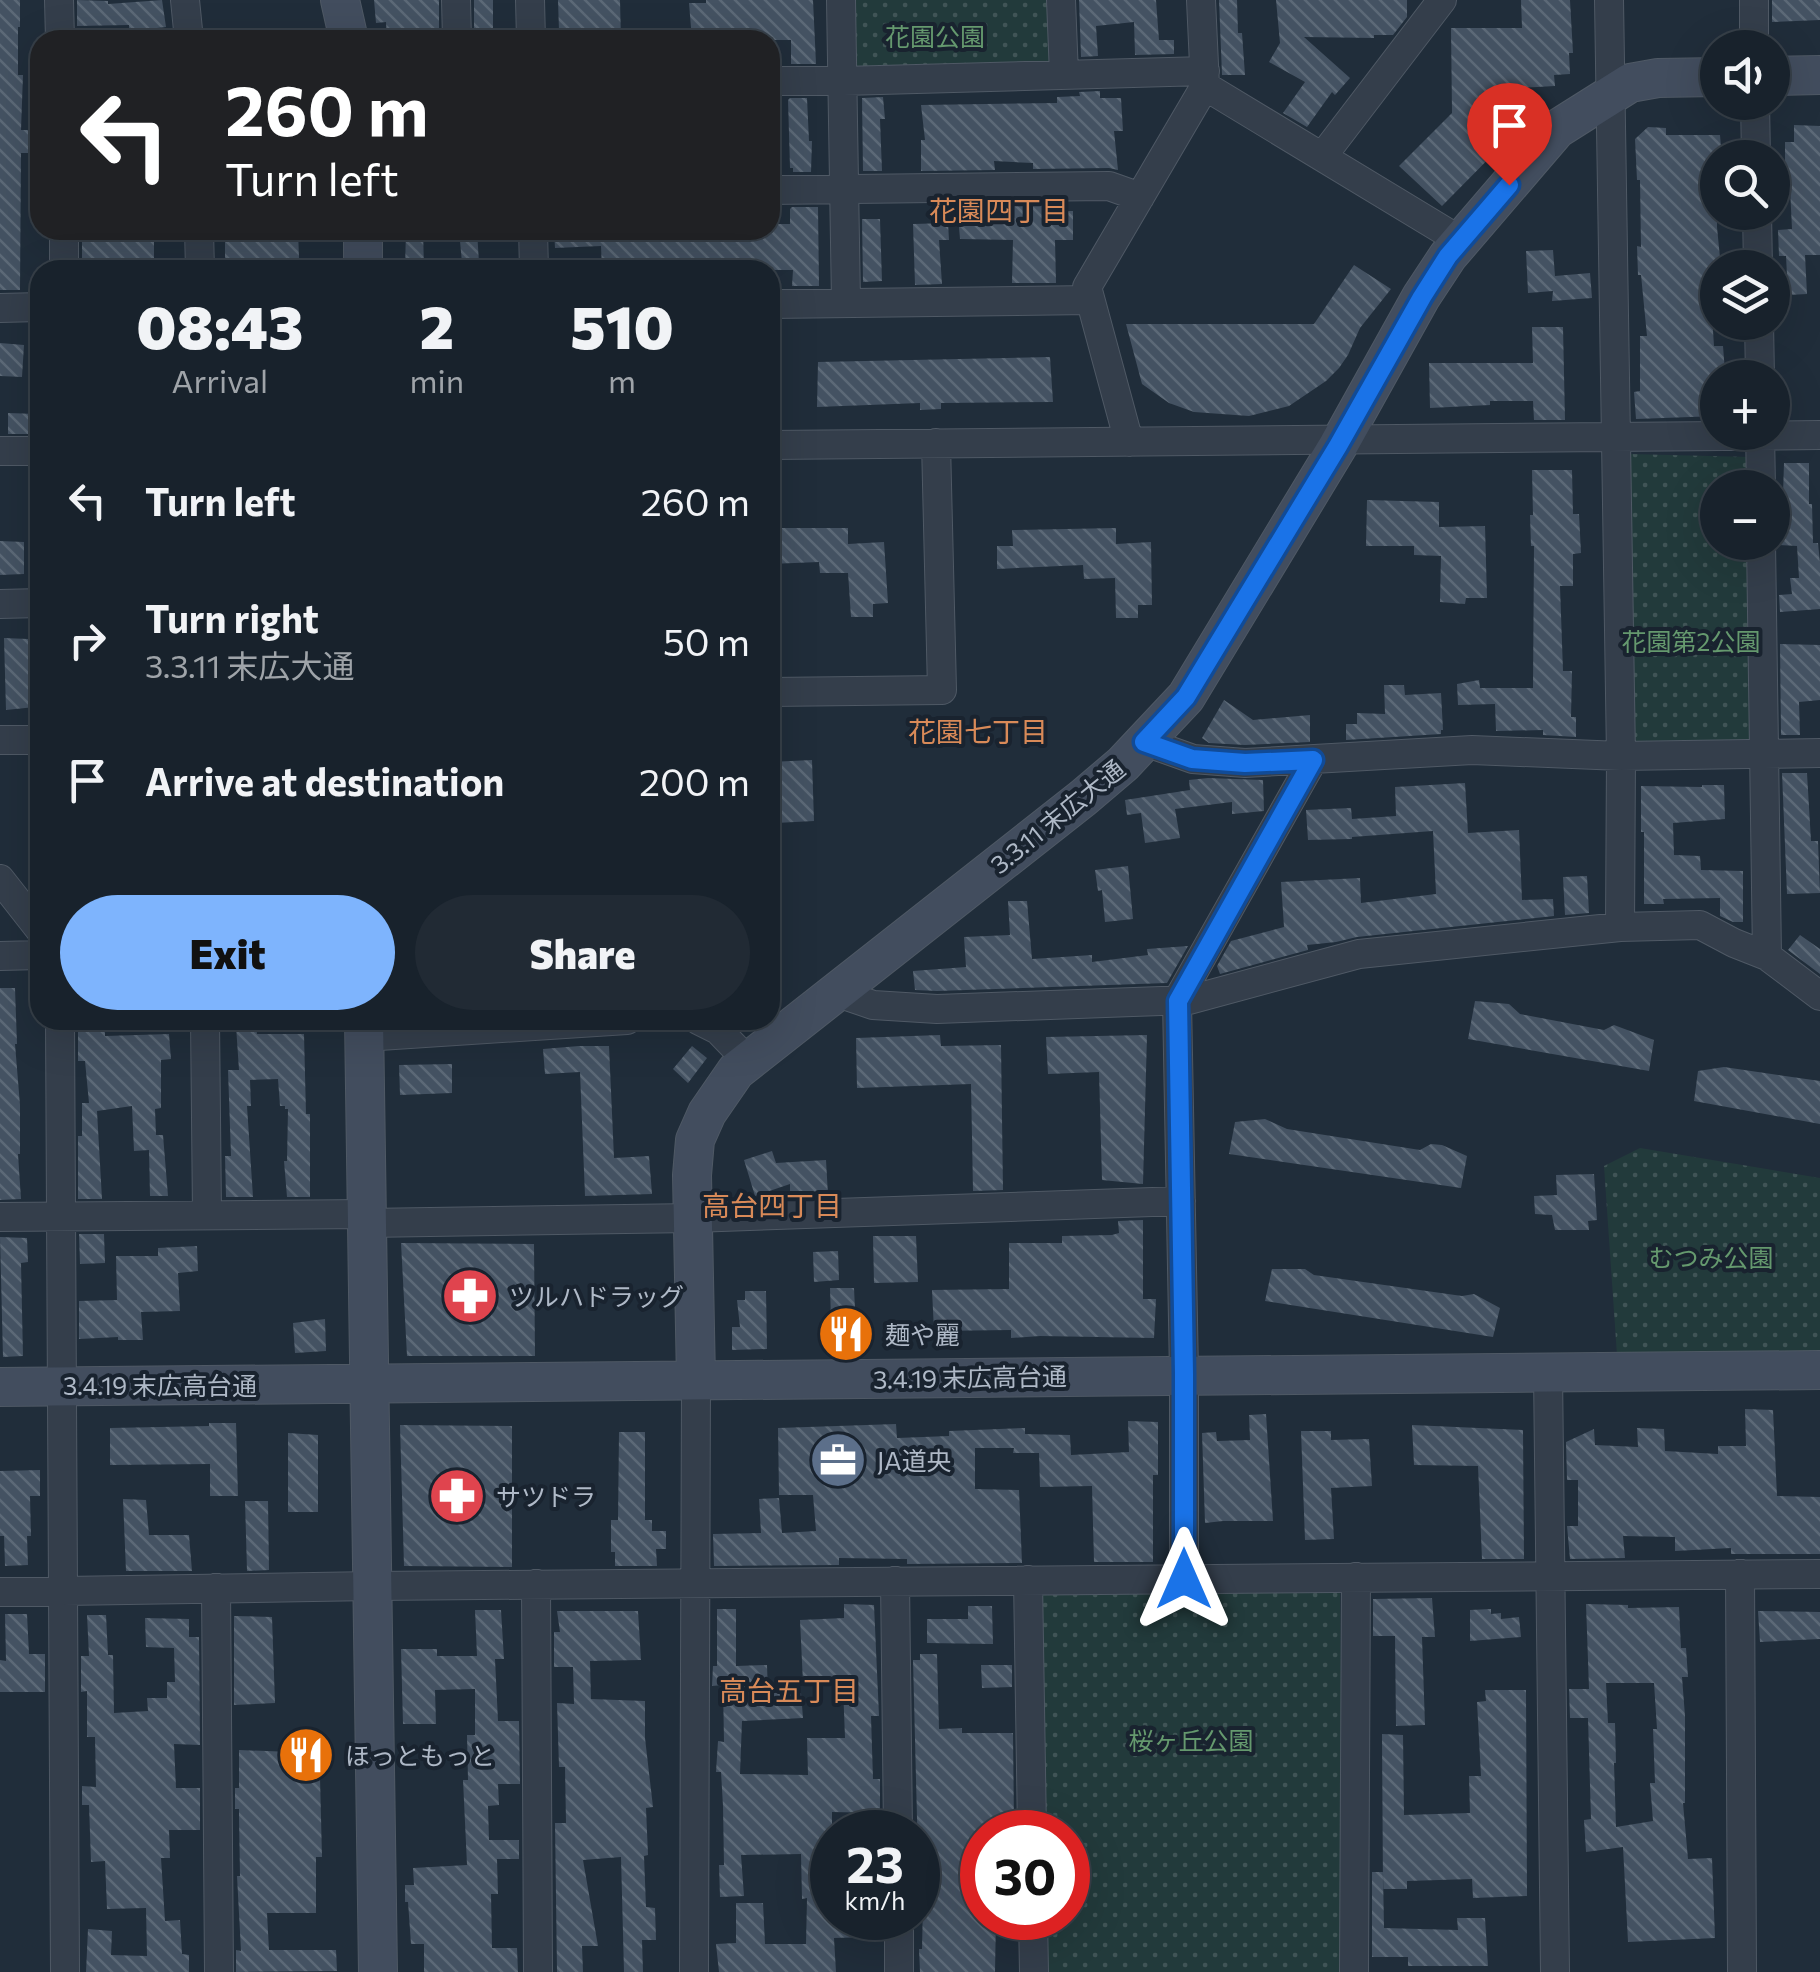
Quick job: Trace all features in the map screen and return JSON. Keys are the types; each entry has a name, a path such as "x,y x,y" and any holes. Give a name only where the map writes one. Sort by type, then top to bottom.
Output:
{"street":[{"path":"59,0 60,30"},
{"path":"185,0 189,30"},
{"path":"340,0 347,30"},
{"path":"456,0 457,30"},
{"path":"530,0 530,30"},
{"path":"841,0 846,303"},
{"path":"1062,0 1064,75"},
{"path":"1129,442 1086,287 1205,78 1201,0"},
{"path":"1322,157 1442,0"},
{"path":"1609,0 1621,756 1620,927"},
{"path":"1754,0 1754,30"},
{"path":"780,81 1064,75 1205,78 1322,157 1461,241"},
{"path":"1790,76 1820,75"},
{"name":"3.3.11 末広大通","path":"696,1380 692,1175 695,1140 707,1113 736,1072 1083,798 1186,697 1448,256 1557,129 1630,83 1700,77"},
{"path":"780,190 1109,186 1140,197"},
{"path":"780,304 1090,300"},
{"path":"0,308 30,307"},
{"path":"1790,434 1820,435"},
{"path":"780,445 1700,436"},
{"path":"780,692 942,690 936,444"},
{"path":"0,451 30,451"},
{"path":"1762,560 1767,956"},
{"path":"0,604 30,603"},
{"path":"0,740 30,740"},
{"path":"1144,742 1192,759 1245,763 1472,750 1621,756 1820,753"},
{"path":"1184,1579 1178,1001 1313,760"},
{"path":"0,880 30,918"},
{"path":"835,992 873,1006 937,1009 1178,1001 1359,954 1620,927 1700,926 1767,956 1820,996"},
{"path":"0,956 30,955"},
{"path":"60,1030 65,1972"},
{"path":"205,1030 207,1215"},
{"path":"364,1030 378,1972"},
{"path":"718,1030 748,1062"},
{"path":"0,1217 693,1218 1181,1201"},
{"name":"3.4.19 末広高台通","path":"0,1386 1820,1370"},
{"path":"1548,1372 1556,1972"},
{"path":"694,1972 696,1380"},
{"path":"1740,1574 1742,1972"},
{"path":"0,1592 1820,1574"},
{"path":"1354,1972 1356,1578"},
{"path":"1028,1580 1032,1810"},
{"path":"895,1581 898,1810"},
{"path":"536,1584 538,1972"},
{"path":"216,1588 219,1972"},
{"path":"898,1940 899,1972"},
{"path":"1033,1940 1034,1972"}],"green space":[{"name":"花園公園","path":"852,0 1050,0 1054,69 853,75"},
{"name":"花園第2公園","path":"1629,454 1750,457 1750,470 1700,470 1700,560 1751,560 1752,740 1633,741"},
{"name":"むつみ公園","path":"1640,1148 1820,1178 1820,1353 1617,1355 1604,1166"},
{"name":"桜ヶ丘公園","path":"1340,1589 1344,1972 1044,1972 1044,1940 1090,1940 1090,1810 1043,1810 1040,1593"}],"building":[{"path":"0,0 20,0 21,130 30,130 30,153 21,153 20,290 0,290"},
{"path":"77,0 108,4 162,0 166,27 129,30 129,25 77,26"},
{"path":"374,0 439,0 439,30 386,30 386,22 376,23"},
{"path":"474,0 493,0 493,30 474,30"},
{"path":"558,0 620,0 621,30 559,30"},
{"path":"813,0 816,64 791,64 791,40 780,40 780,30 691,30 689,3"},
{"path":"1079,0 1156,0 1159,40 1174,40 1174,54 1135,55 1134,22 1096,26 1098,56 1081,57"},
{"path":"1219,0 1237,0 1245,75 1222,75"},
{"path":"1276,0 1407,0 1407,17 1393,35 1304,37 1350,78 1335,95 1332,92 1307,127 1283,113 1305,82 1269,62 1280,43"},
{"path":"1521,0 1570,0 1570,74 1554,75 1555,86 1518,88 1518,129 1442,206 1399,166 1452,113 1451,28 1522,28"},
{"path":"1772,0 1820,0 1820,20 1772,22"},
{"path":"1100,91 1100,98 1121,98 1123,131 1114,131 1118,170 1033,169 1033,163 994,161 995,170 921,171 921,140 925,140 921,105 1057,103 1057,97"},
{"path":"883,97 882,171 863,171 862,98"},
{"path":"790,98 807,98 811,172 793,172 790,168"},
{"path":"1794,125 1820,126 1820,255 1805,255 1807,294 1790,295 1790,250 1779,250 1778,230 1792,229 1790,142 1794,142"},
{"path":"1648,127 1666,128 1666,135 1720,135 1720,140 1700,140 1700,230 1717,230 1719,250 1700,250 1700,340 1714,340 1714,346 1723,346 1724,360 1700,360 1700,417 1636,419 1634,392 1640,391 1640,336 1647,336 1638,275 1640,180 1635,139"},
{"path":"1051,204 1051,211 1073,211 1073,240 1055,240 1056,283 1012,283 1013,240 960,239 957,205"},
{"path":"818,207 819,286 792,286 793,270 780,270 780,260 602,260 601,246 555,248 555,240 780,240 780,224 790,224 790,209"},
{"path":"862,219 880,219 882,281 863,282"},
{"path":"948,223 949,240 939,240 942,284 915,285 913,224"},
{"path":"82,240 154,240 154,260 82,260"},
{"path":"225,240 298,240 299,258 225,260"},
{"path":"406,240 423,240 424,260 405,260"},
{"path":"460,240 478,240 479,260 462,260"},
{"path":"1553,250 1555,276 1590,273 1592,298 1552,301 1553,291 1528,293 1526,251"},
{"path":"1354,265 1391,289 1360,328 1339,368 1289,406 1249,416 1194,412 1169,403 1142,384 1126,324 1314,324"},
{"path":"1532,327 1563,327 1565,420 1534,420 1533,401 1430,408 1429,363 1533,363"},
{"path":"0,343 24,345 22,377 0,376"},
{"path":"1050,357 1053,402 941,403 941,409 920,410 920,403 817,407 818,362"},
{"path":"8,413 30,414 30,434 8,434"},
{"path":"1784,463 1809,463 1813,543 1818,543 1820,563 1820,609 1780,612 1779,595 1792,594 1790,578 1799,578 1797,546 1790,546 1790,470 1784,470"},
{"path":"1532,470 1572,470 1573,514 1579,514 1581,553 1573,554 1573,586 1560,586 1563,671 1572,671 1571,717 1576,717 1576,737 1543,735 1543,730 1496,731 1495,704 1458,705 1457,684 1479,680 1480,688 1533,688"},
{"path":"1367,500 1439,502 1439,527 1485,526 1487,598 1466,598 1465,604 1440,602 1441,556 1414,555 1414,546 1366,546"},
{"path":"780,528 848,528 848,544 884,542 888,603 873,604 873,617 851,617 848,573 820,573 819,562 780,564"},
{"path":"1116,528 1116,544 1151,542 1152,605 1138,605 1138,618 1116,618 1115,578 1084,579 1083,565 997,569 997,546 1013,546 1012,530"},
{"path":"0,541 24,542 24,574 0,575"},
{"path":"4,638 28,639 30,708 6,710"},
{"path":"1780,644 1820,645 1820,700 1799,702 1800,735 1781,735"},
{"path":"1384,685 1404,685 1405,695 1441,693 1441,734 1346,740 1346,724 1357,724 1357,713 1385,714"},
{"path":"1224,700 1253,720 1310,715 1310,742 1209,743 1202,738"},
{"path":"812,760 814,821 780,823 780,762"},
{"path":"1782,773 1807,773 1811,841 1818,841 1820,893 1787,894"},
{"path":"1189,780 1263,780 1264,811 1232,814 1232,802 1175,809 1180,838 1145,843 1141,813 1127,815 1125,800 1190,790"},
{"path":"1465,783 1468,833 1519,830 1522,900 1553,899 1554,916 1307,945 1308,950 1220,974 1217,966 1231,941 1284,927 1281,882 1360,878 1361,903 1436,894 1433,831 1308,840 1306,810 1351,808 1352,819 1396,816 1395,787"},
{"path":"1724,785 1725,819 1673,823 1674,855 1700,856 1701,870 1743,871 1743,922 1720,916 1720,898 1663,899 1664,904 1644,904 1641,786"},
{"path":"1128,866 1133,919 1105,922 1102,890 1098,891 1095,870"},
{"path":"1587,876 1589,913 1565,915 1563,877"},
{"path":"1008,901 1027,901 1032,959 1092,955 1092,962 1148,955 1147,949 1188,946 1167,983 915,990 913,971 966,967 964,937 1010,935"},
{"path":"1800,935 1820,949 1820,974 1788,950"},
{"path":"0,988 15,988 21,1199 0,1200"},
{"path":"1475,1001 1509,1004 1520,1014 1604,1030 1614,1025 1654,1040 1649,1071 1468,1039"},
{"path":"78,1030 105,1030 105,1036 169,1034 171,1059 161,1060 161,1108 155,1109 156,1135 163,1135 168,1196 150,1196 149,1150 134,1151 132,1106 97,1111 102,1199 78,1199 78,1136 82,1136 82,1103 89,1103 85,1061 78,1061"},
{"path":"236,1030 304,1034 306,1114 310,1114 310,1197 287,1197 284,1161 288,1109 280,1106 278,1079 250,1080 251,1106 247,1106 253,1197 226,1197 225,1156 231,1156 228,1070 239,1070"},
{"path":"940,1035 941,1046 1001,1045 1003,1190 973,1191 971,1084 857,1088 856,1038"},
{"path":"1147,1035 1143,1184 1102,1180 1099,1072 1048,1074 1046,1037"},
{"path":"609,1046 614,1158 649,1156 652,1194 585,1196 580,1072 545,1074 543,1049"},
{"path":"692,1046 707,1058 688,1083 673,1069"},
{"path":"452,1064 452,1093 400,1095 399,1065"},
{"path":"1724,1067 1820,1081 1820,1124 1694,1101 1698,1071"},
{"path":"1265,1119 1287,1129 1420,1150 1431,1144 1442,1145 1467,1156 1461,1188 1229,1154 1235,1122"},
{"path":"772,1151 776,1163 826,1160 828,1195 790,1197 790,1184 755,1196 744,1160"},
{"path":"1594,1174 1597,1220 1588,1221 1589,1230 1555,1230 1552,1215 1535,1214 1534,1196 1557,1195 1556,1175"},
{"path":"1143,1220 1143,1299 1156,1299 1154,1338 1011,1338 1011,1330 934,1331 932,1290 1009,1289 1009,1243 1062,1243 1062,1236 1112,1235 1119,1233 1118,1221"},
{"path":"79,1234 104,1234 105,1263 80,1264"},
{"path":"873,1236 916,1236 918,1282 874,1283"},
{"path":"0,1237 27,1238 28,1262 21,1263 23,1356 3,1357"},
{"path":"401,1243 534,1244 535,1356 407,1356"},
{"path":"197,1246 198,1271 178,1273 180,1311 141,1312 143,1340 79,1339 79,1301 117,1300 116,1256 158,1256 158,1248"},
{"path":"838,1251 839,1280 814,1282 813,1252"},
{"path":"1272,1269 1305,1269 1314,1275 1462,1296 1474,1294 1500,1308 1493,1337 1265,1301"},
{"path":"830,1288 854,1288 857,1351 832,1352"},
{"path":"745,1291 766,1291 767,1349 732,1350 732,1327 740,1327 737,1300 745,1300"},
{"path":"325,1319 326,1351 295,1353 293,1323"},
{"path":"1745,1409 1773,1410 1777,1496 1820,1497 1820,1554 1731,1554 1731,1548 1675,1551 1675,1537 1623,1536 1625,1558 1570,1559 1567,1526 1578,1526 1578,1480 1567,1480 1566,1442 1594,1429 1595,1445 1638,1447 1637,1428 1664,1429 1665,1451 1718,1454 1718,1446 1746,1446"},
{"path":"1266,1414 1273,1521 1205,1523 1202,1433 1216,1432 1217,1441 1250,1440 1249,1415"},
{"path":"1128,1421 1158,1422 1158,1475 1153,1475 1153,1562 1094,1562 1092,1486 1040,1487 1039,1453 1013,1453 1014,1448 975,1448 975,1489 1019,1490 1022,1563 907,1564 907,1559 839,1558 839,1565 714,1566 713,1534 761,1533 759,1499 779,1498 782,1533 816,1531 813,1495 779,1495 778,1428 896,1424 897,1438 1025,1428 1025,1434 1070,1435 1071,1455 1129,1452"},
{"path":"236,1423 238,1496 210,1496 210,1464 110,1465 110,1428"},
{"path":"400,1425 512,1426 512,1567 404,1566"},
{"path":"1412,1425 1523,1430 1524,1559 1482,1559 1478,1466 1414,1465"},
{"path":"1301,1431 1331,1431 1331,1440 1369,1439 1372,1486 1331,1488 1334,1539 1305,1540"},
{"path":"619,1432 645,1432 645,1520 652,1520 652,1531 666,1531 666,1549 656,1549 657,1566 615,1566 615,1552 611,1552 611,1520 618,1520"},
{"path":"288,1433 318,1435 318,1512 288,1512"},
{"path":"40,1470 40,1496 30,1496 28,1565 5,1566 4,1536 0,1536 0,1471"},
{"path":"123,1499 146,1500 149,1535 189,1535 192,1571 126,1571"},
{"path":"245,1501 268,1501 269,1570 247,1571"},
{"path":"1432,1598 1435,1637 1422,1637 1425,1725 1396,1726 1395,1636 1373,1636 1373,1599"},
{"path":"844,1604 874,1605 879,1716 871,1716 873,1779 880,1779 880,1810 810,1810 810,1940 834,1940 836,1972 719,1972 716,1944 736,1943 736,1903 763,1903 765,1944 806,1944 807,1898 802,1899 801,1854 741,1855 744,1896 720,1897 723,1806 721,1772 716,1772 718,1741 724,1742 723,1685 712,1686 713,1666 717,1666 717,1609 736,1609 736,1666 767,1665 768,1693 801,1693 803,1718 742,1721 740,1774 808,1775 807,1738 845,1738 840,1682 803,1683 800,1620 844,1618"},
{"path":"1586,1604 1679,1607 1681,1648 1686,1648 1688,1677 1682,1677 1683,1803 1688,1859 1712,1858 1715,1938 1628,1942 1623,1847 1586,1852 1584,1820 1591,1819 1588,1718 1570,1718 1569,1689 1589,1689","holes":["1606,1683 1654,1683 1657,1729 1653,1729 1655,1783 1650,1783 1653,1821 1616,1827 1615,1723 1608,1723"]},
{"path":"968,1606 992,1606 993,1644 927,1643 927,1619 968,1619"},
{"path":"1491,1609 1491,1614 1501,1613 1501,1619 1519,1617 1521,1637 1470,1641 1470,1610"},
{"path":"475,1610 501,1610 504,1659 495,1659 498,1721 519,1721 520,1784 498,1784 499,1805 488,1806 489,1840 519,1840 519,1859 497,1859 498,1894 491,1894 492,1948 517,1948 518,1972 424,1972 424,1944 411,1944 405,1885 414,1885 413,1868 467,1865 463,1780 468,1780 467,1735 475,1735 475,1689 435,1690 436,1724 403,1724 401,1649 437,1649 437,1656 477,1656"},
{"path":"557,1611 638,1611 641,1660 590,1661 591,1699 645,1701 653,1807 646,1808 646,1907 655,1908 656,1940 642,1940 643,1972 624,1972 621,1857 583,1860 598,1946 582,1946 583,1972 557,1972 555,1823 566,1823 565,1767 559,1767 557,1703 574,1704 573,1667 554,1667 554,1632 560,1632"},
{"path":"1758,1611 1820,1612 1820,1639 1760,1642"},
{"path":"5,1614 27,1614 29,1654 45,1654 45,1692 0,1692 0,1660 6,1661"},
{"path":"87,1615 106,1615 108,1655 113,1655 114,1713 148,1711 147,1698 167,1698 167,1682 175,1682 174,1648 146,1647 145,1618 189,1619 189,1637 199,1637 200,1745 174,1744 176,1788 200,1788 200,1830 169,1830 170,1858 161,1858 165,1921 180,1920 182,1954 189,1955 189,1972 86,1972 88,1929 112,1931 111,1955 147,1956 146,1908 107,1909 105,1861 91,1862 89,1805 82,1805 82,1786 96,1787 95,1737 87,1737 87,1691 81,1692 81,1656 89,1656"},
{"path":"234,1616 272,1617 275,1703 234,1705"},
{"path":"920,1654 937,1654 939,1729 1013,1733 1014,1810 960,1810 960,1940 996,1940 995,1972 920,1972 922,1940 940,1940 940,1810 917,1810 913,1660 920,1660"},
{"path":"981,1665 1012,1665 1012,1687 982,1688"},
{"path":"1485,1690 1526,1690 1527,1896 1473,1898 1472,1879 1407,1881 1407,1889 1383,1889 1382,1734 1403,1735 1404,1815 1470,1813 1469,1776 1481,1776 1477,1702 1486,1701"},
{"path":"292,1735 319,1737 322,1857 316,1857 316,1913 267,1913 269,1950 336,1950 337,1971 236,1972 236,1950 241,1951 239,1809 235,1809 239,1750 292,1752"},
{"path":"1372,1872 1383,1872 1384,1928 1458,1930 1457,1918 1485,1918 1488,1966 1408,1966 1408,1957 1372,1957"}],"place":[{"name":"ツルハドラッグ","path":"470,1296"},
{"name":"麺や麗","path":"846,1334"},
{"name":"JA道央","path":"838,1460"},
{"name":"サツドラ","path":"457,1496"},
{"name":"ほっともっと","path":"306,1755"}],"district":[{"name":"花園四丁目","path":"999,210"},
{"name":"花園七丁目","path":"978,731"},
{"name":"高台四丁目","path":"772,1205"},
{"name":"高台五丁目","path":"789,1690"}],"route":[{"path":"1184,1579 1178,1001 1313,760 1245,763 1192,759 1144,742 1186,697 1448,256 1509,185"}]}
